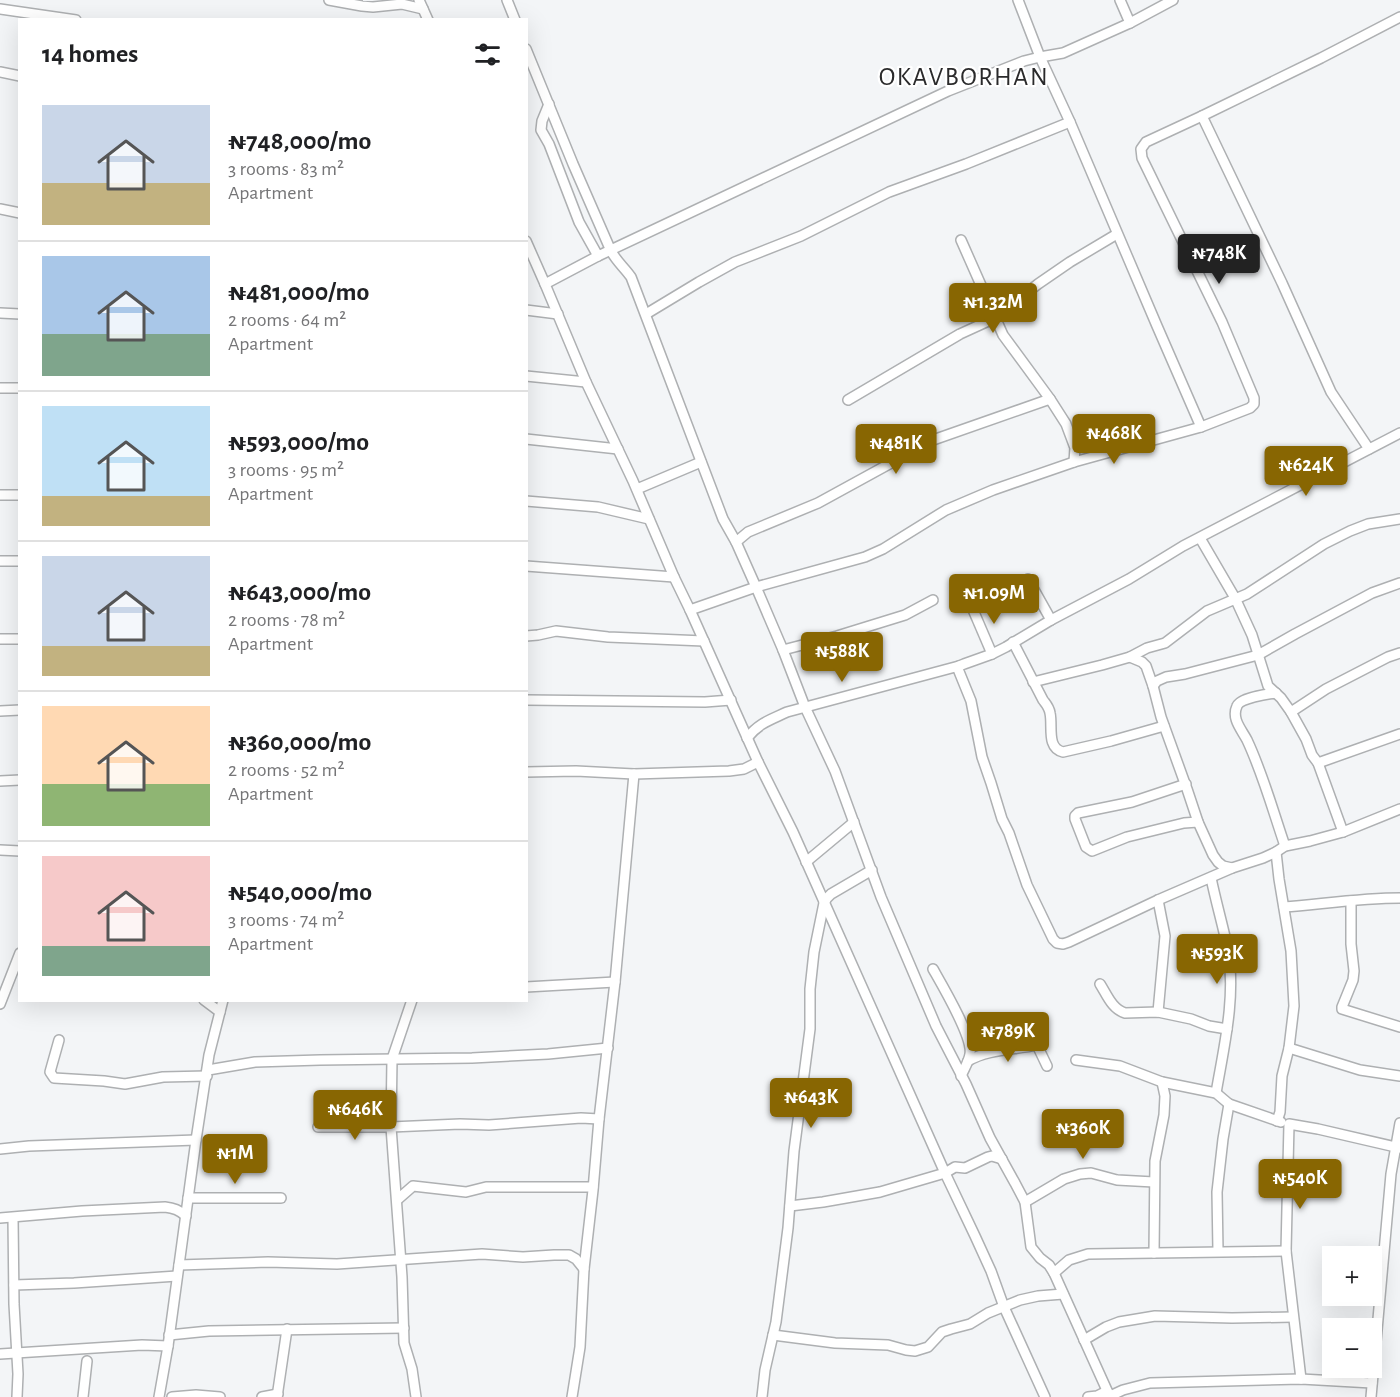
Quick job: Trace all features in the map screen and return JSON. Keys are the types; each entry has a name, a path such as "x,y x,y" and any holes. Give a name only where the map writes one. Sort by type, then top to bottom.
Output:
{"street":[{"path":"329,0 373,7 421,4 427,18"},
{"path":"507,0 514,18"},
{"path":"1018,0 1040,57 1201,426"},
{"path":"1120,0 1130,24"},
{"path":"545,284 598,256 948,91 1024,61 1063,53 1130,24 1173,0"},
{"path":"0,9 62,18"},
{"path":"690,610 756,587 865,557 883,549 946,510 993,490 1074,462 1201,426 1250,408 1254,404 1254,398 1222,322 1142,158 1141,149 1146,142 1321,58 1400,17"},
{"path":"528,54 611,251 631,278 723,519 736,542 805,707 835,771 881,897 936,1026 990,1138 1025,1202 1031,1247 1054,1273 1109,1395"},
{"path":"0,72 18,76"},
{"path":"549,104 541,130 549,144 579,222 598,256"},
{"path":"1202,116 1331,392 1369,449"},
{"path":"646,314 735,262 801,236 889,192 1070,122"},
{"path":"0,209 18,213"},
{"path":"848,400 960,334 995,318 1070,262 1118,234"},
{"path":"961,240 1003,335 1066,424 1075,448 1074,462"},
{"path":"528,246 586,382 637,489 758,762 793,832 987,1262 1004,1307 1045,1397"},
{"path":"528,310 558,314"},
{"path":"0,313 18,314"},
{"path":"528,376 586,382"},
{"path":"0,388 18,388"},
{"path":"736,542 748,532 818,503 933,440 1050,399"},
{"path":"747,738 764,722 787,712 959,666 992,654 1129,579 1183,546 1400,433"},
{"path":"528,439 618,449"},
{"path":"637,489 701,462"},
{"path":"0,495 18,495"},
{"path":"528,501 598,507 649,519"},
{"path":"1033,682 1130,657 1147,648 1165,643 1207,611 1247,594 1324,544 1368,524 1400,519"},
{"path":"1200,538 1235,598 1252,636 1268,686 1291,712 1318,763 1343,832"},
{"path":"0,561 18,561"},
{"path":"528,566 674,576"},
{"path":"1028,579 1051,620"},
{"path":"1153,686 1157,681 1166,678 1258,655 1371,593 1400,584"},
{"path":"783,650 905,615 933,600"},
{"path":"972,605 992,654"},
{"path":"528,636 556,631 608,638 704,640"},
{"path":"0,639 18,639"},
{"path":"1013,642 1033,682 1048,705 1051,740 1058,751 1064,752 1112,741 1164,726"},
{"path":"1291,712 1326,689 1400,653"},
{"path":"1130,657 1146,666 1164,726 1198,822 1218,862 1232,868"},
{"path":"959,666 959,672 971,701 982,758 1002,819 1027,885 1057,943 1069,942 1158,900 1232,868 1263,858 1285,846 1310,842 1343,832 1400,810"},
{"path":"1276,693 1240,702 1237,706 1236,718 1252,750 1285,846"},
{"path":"528,700 705,702 731,700"},
{"path":"0,711 18,710"},
{"path":"1318,763 1400,734"},
{"path":"528,772 576,771 634,774 729,771 744,769 758,762"},
{"path":"572,1397 580,1347 584,1269 615,982 634,774"},
{"path":"0,781 18,780"},
{"path":"1186,784 1132,801 1078,813 1075,819 1086,847 1092,851 1127,837 1184,823 1198,822"},
{"path":"806,862 854,822"},
{"path":"0,850 18,851"},
{"path":"1276,852 1291,951 1294,1006 1289,1048 1282,1076 1280,1112 1276,1121"},
{"path":"1263,858 1277,867"},
{"path":"762,1397 788,1228 794,1151 810,1029 813,961 824,903 831,894 872,870"},
{"path":"1211,878 1228,951 1230,986 1227,1029 1216,1093"},
{"path":"1284,907 1376,898 1400,898"},
{"path":"1158,900 1165,936 1158,1011"},
{"path":"1351,901 1351,944 1354,971 1342,1009 1400,1027"},
{"path":"0,1004 4,982 18,957"},
{"path":"933,969 952,1001 968,1040 971,1053 961,1076"},
{"path":"528,987 615,982"},
{"path":"1100,984 1120,1012 1158,1011 1227,1029"},
{"path":"207,1002 220,1012"},
{"path":"159,1397 196,1140 213,1038 222,1002"},
{"path":"411,1002 392,1059 392,1127 404,1343 412,1369 416,1397"},
{"path":"59,1040 50,1072 54,1078 125,1084 163,1077 207,1073 255,1062 472,1058 608,1048"},
{"path":"968,1061 976,1056 989,1053 1037,1046 1047,1066"},
{"path":"1289,1048 1360,1070 1400,1076"},
{"path":"1077,1060 1120,1066 1162,1082 1216,1093 1229,1104 1276,1121 1398,1147"},
{"path":"1154,1253 1155,1161 1164,1115 1165,1096 1162,1082"},
{"path":"1218,1251 1217,1192 1229,1104"},
{"path":"318,1127 489,1125 581,1118 599,1119"},
{"path":"1371,1397 1391,1174 1398,1147 1400,1123"},
{"path":"1289,1124 1286,1251 1301,1379"},
{"path":"0,1149 196,1140"},
{"path":"790,1206 880,1192 945,1173 955,1167 965,1167 988,1157 1002,1159"},
{"path":"1025,1202 1064,1179 1080,1173 1091,1173 1117,1180 1154,1182"},
{"path":"397,1200 413,1186 465,1192 486,1187 594,1187"},
{"path":"188,1198 281,1198"},
{"path":"0,1218 165,1207 180,1210 186,1216"},
{"path":"13,1218 17,1397"},
{"path":"1054,1273 1069,1260 1088,1254 1286,1251"},
{"path":"179,1265 268,1262 337,1264 482,1254 523,1257 569,1255 576,1259 584,1269"},
{"path":"14,1285 177,1276"},
{"path":"773,1335 835,1343 888,1345 915,1351 928,1347 942,1332 970,1324 988,1313 1020,1300 1064,1294"},
{"path":"1084,1340 1106,1327 1155,1316 1293,1317"},
{"path":"169,1335 209,1331 404,1328"},
{"path":"262,1397 277,1396 287,1329"},
{"path":"0,1354 142,1345 168,1346"},
{"path":"83,1397 87,1361"},
{"path":"1088,1397 1109,1395 1150,1383 1301,1379 1372,1383"},
{"path":"172,1397 196,1395 220,1397"}],"district":[{"name":"OKAVBORHAN","path":"964,77"}]}
